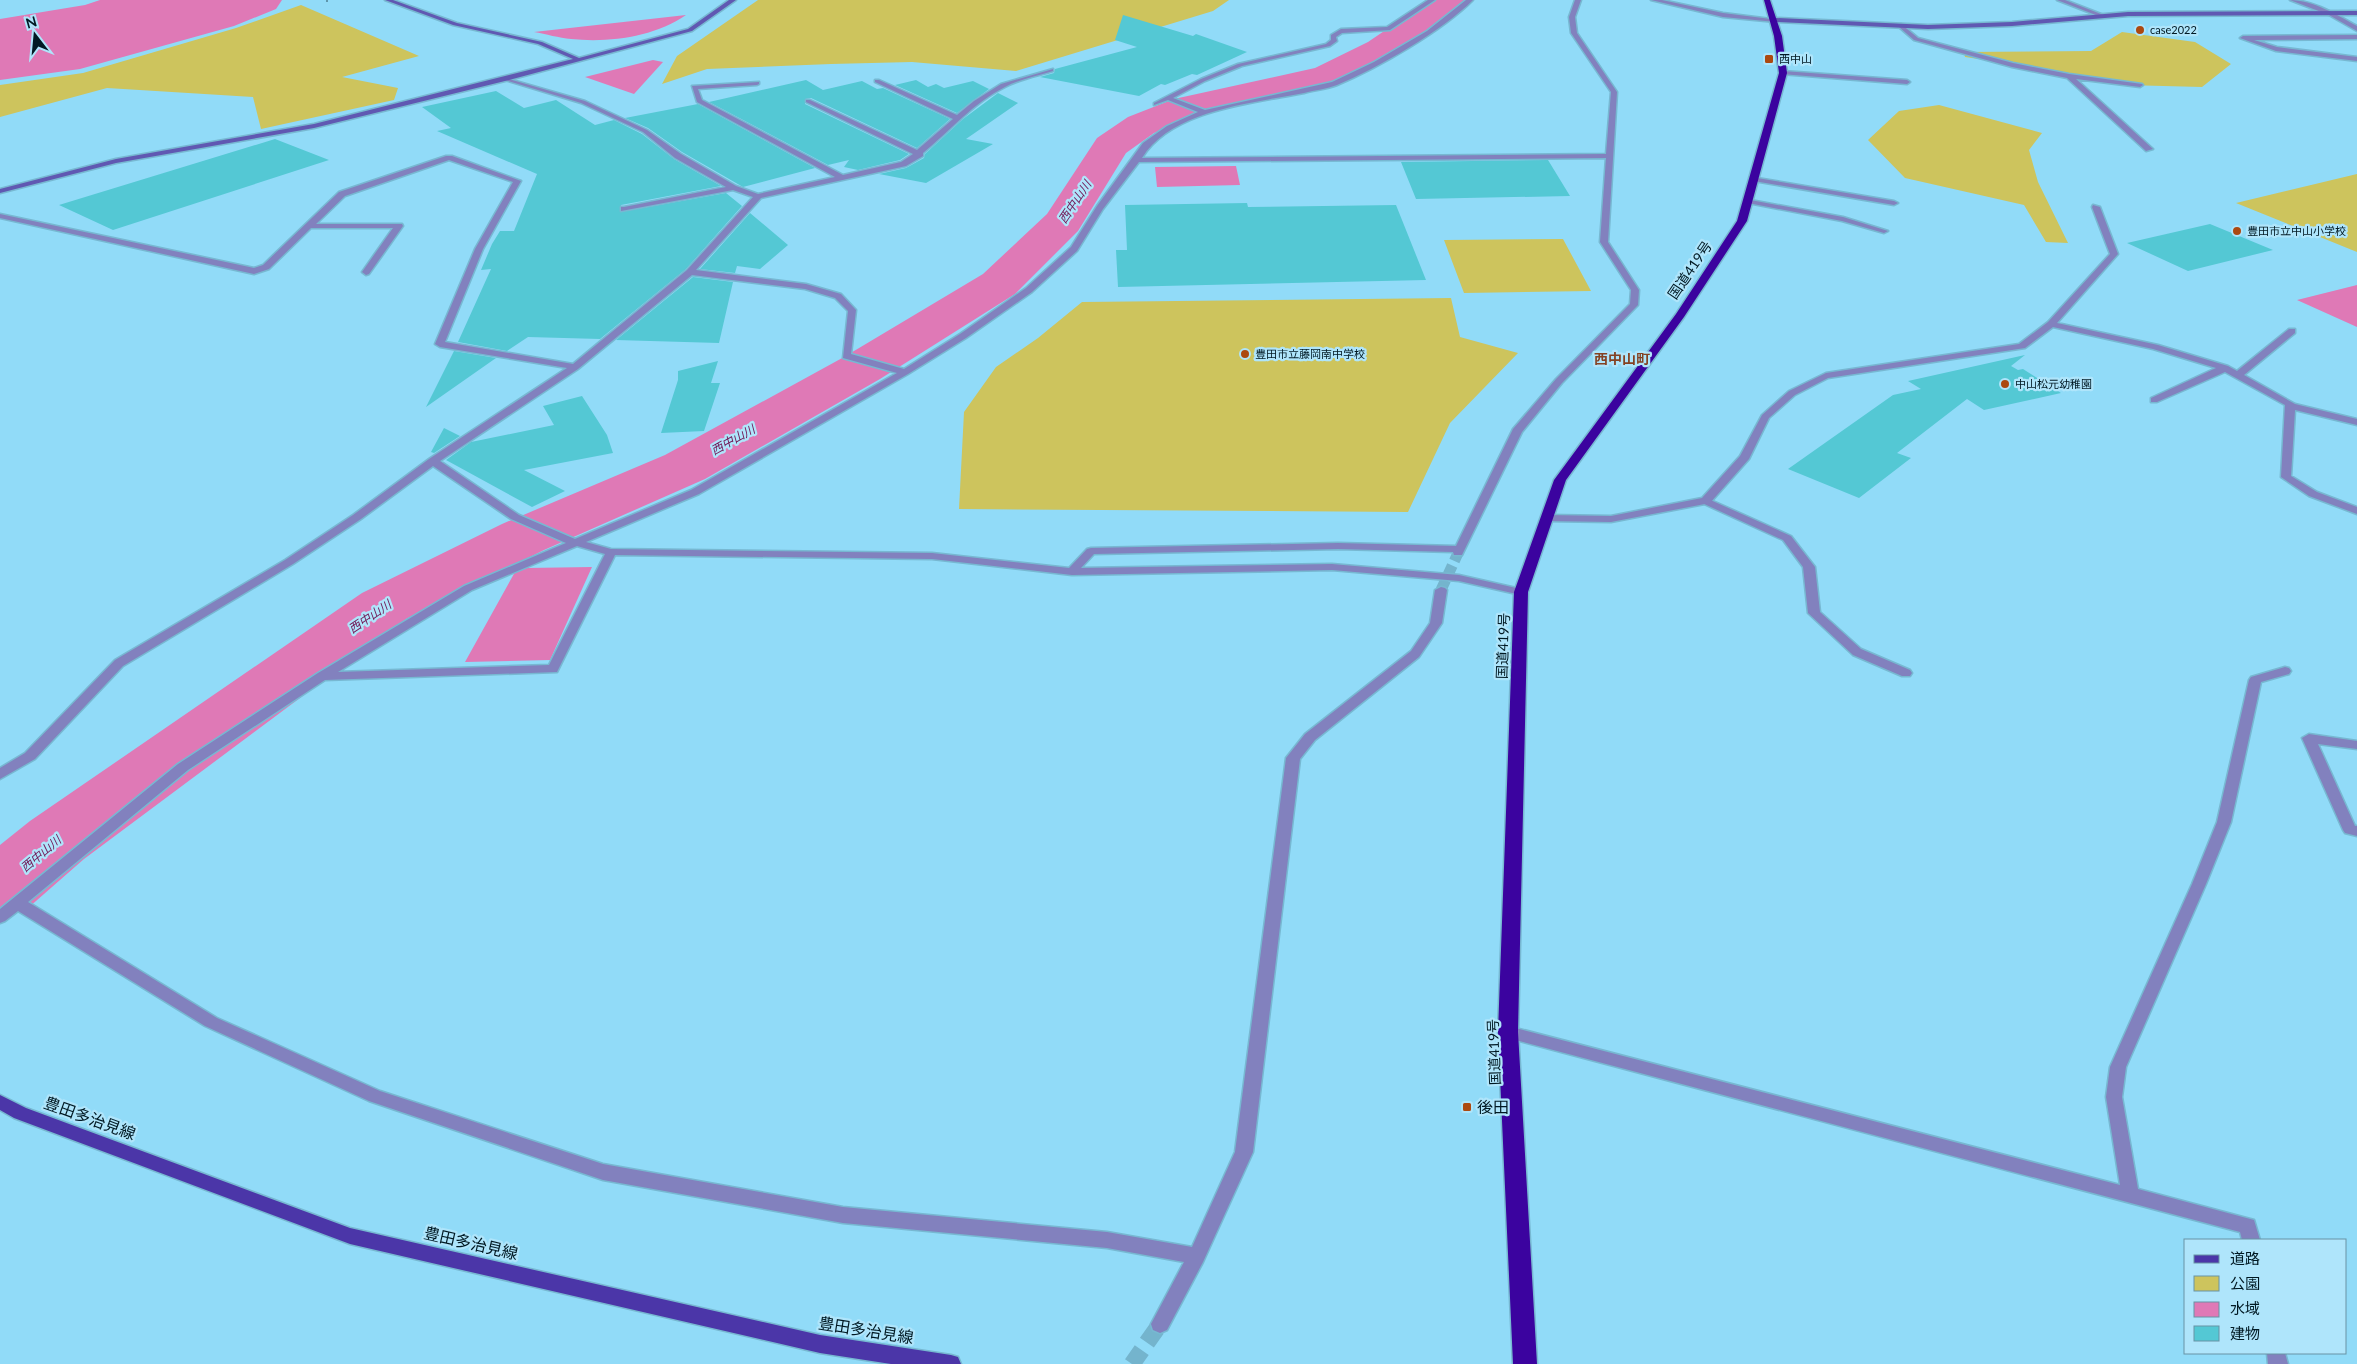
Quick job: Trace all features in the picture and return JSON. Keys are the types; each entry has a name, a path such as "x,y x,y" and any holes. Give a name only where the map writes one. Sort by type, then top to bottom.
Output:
{"highway":[{"name":"国道419号","path":"1525,1364 1508,1032 1521,592 1560,480 1686,307 1742,221 1783,73 1782,50 1776,20 1768,0"}],"main road":[{"name":"豊田多治見線","path":"0,1102 29,1117 350,1236 820,1344 951,1364"}],"street":[{"path":"388,0 455,24 540,43 577,59"},
{"path":"0,191 116,161 314,126 669,37 690,30 733,0"},
{"path":"1156,104 1172,100 1203,80 1240,65 1328,46 1334,41 1333,36 1341,31 1388,29 1432,0"},
{"path":"0,917 182,768 322,676 468,588 570,539 695,492 906,372 1029,290 1074,249 1100,208 1137,160 1146,145 1169,127 1201,111 1334,84 1376,64 1429,32 1470,0"},
{"path":"1072,572 1091,551 1338,546 1458,551 1517,431 1559,381 1634,305 1635,290 1604,242 1614,92 1574,33 1572,17 1578,0"},
{"path":"1654,0 1723,15 1776,20 1901,26 2012,24 2128,14 2357,13"},
{"path":"2060,0 2103,16"},
{"path":"2293,0 2332,14 2357,28"},
{"path":"1901,26 1916,39 2012,65 2068,76 2140,86"},
{"path":"2357,37 2243,38 2276,49 2357,59"},
{"path":"507,79 583,102 645,131 678,156 733,188 758,196 903,164 920,154 957,118 982,98 1004,84 1051,70"},
{"path":"1783,73 1907,82"},
{"path":"2068,76 2149,149"},
{"path":"877,81 957,118"},
{"path":"757,83 694,87 699,101 841,178"},
{"path":"1172,100 1201,111"},
{"path":"808,101 920,154"},
{"path":"1137,160 1610,156"},
{"path":"0,216 254,271 266,267 342,194 449,158 517,181 479,249 440,344 575,367"},
{"path":"1754,179 1894,204"},
{"path":"624,208 733,188"},
{"path":"0,774 30,756 119,663 289,562 357,517 433,461 575,367 690,272 758,196"},
{"path":"1748,201 1843,218 1884,230"},
{"path":"1706,501 1745,457 1765,417 1792,392 1826,376 2022,346 2051,324 2114,254 2096,207"},
{"path":"309,226 399,226 366,272"},
{"path":"690,272 806,287 838,296 852,310 846,356 906,372"},
{"path":"2051,324 2155,347 2225,368 2290,404 2290,406 2357,422"},
{"path":"2238,375 2292,331"},
{"path":"2154,400 2225,368"},
{"path":"2290,406 2286,477 2313,494 2357,511"},
{"path":"433,461 514,517 570,539 611,552 932,556 1072,572 1332,567 1459,578 1521,592"},
{"path":"1547,518 1611,519 1706,501 1787,538 1809,567 1814,613 1857,652 1906,673"},
{"path":"322,676 554,668 611,552"},
{"path":"1160,1324 1198,1256 1244,1152 1293,758 1310,737 1415,654 1436,623 1441,590"},
{"path":"2130,1194 2114,1097 2118,1067 2195,893 2224,822 2255,680 2285,671"},
{"path":"2357,746 2309,738 2350,830 2357,831"},
{"path":"17,902 211,1022 375,1096 603,1172 843,1215 1107,1240 1198,1256"},
{"path":"1508,1032 2248,1226 2251,1239"}],"green space":[{"path":"758,0 1229,0 1213,11 1016,71 912,62 831,64 707,69 662,84 677,56"},
{"path":"301,5 419,56 342,77 398,88 394,100 261,129 253,97 107,88 0,117 0,85 83,73 236,28"},
{"path":"2122,32 2195,42 2231,64 2202,87 2125,85 2052,70 1965,57 1964,52 2091,51"},
{"path":"1939,105 2042,133 2029,150 2038,182 2068,243 2046,242 2024,205 1905,178 1868,140 1899,111"},
{"path":"2357,174 2357,252 2236,203"},
{"path":"1563,239 1591,291 1464,293 1444,240"},
{"path":"1451,298 1460,337 1518,353 1450,423 1408,512 959,509 964,412 996,367 1038,338 1082,302"}],"water":[{"path":"100,0 282,0 276,9 234,26 80,69 0,80 0,19 85,5"},
{"path":"686,15 660,29 616,39 571,39 534,32"},
{"path":"653,60 663,62 634,94 585,77"},
{"path":"1236,166 1240,185 1157,187 1155,167"},
{"path":"2357,285 2357,327 2297,300"},
{"path":"592,567 550,660 465,662 515,572 526,568"}],"building":[{"path":"1123,15 1193,36 1196,34 1247,52 1197,75 1192,74 1165,85 1161,84 1139,96 1040,77 1054,73 1055,69 1137,47 1115,40"},
{"path":"806,80 823,90 862,81 877,89 883,88 950,119 917,148 811,98 805,99 805,104 909,154 900,160 858,170 844,167 849,160 828,165 709,102"},
{"path":"916,80 928,87 936,84 944,88 973,81 989,89 957,113 895,85"},
{"path":"496,91 524,108 556,100 595,125 614,120 642,134 674,159 721,186 621,205 620,212 726,193 742,206 686,269 600,339 528,337 507,351 458,342 491,269 481,270 492,244 500,231 514,231 537,174 437,131 451,128 422,107"},
{"path":"998,93 1018,103 966,139 993,144 926,183 879,174 906,168 924,158 925,154 963,119"},
{"path":"698,104 815,168 743,187 682,152 648,128 625,118"},
{"path":"275,139 329,160 113,230 59,205"},
{"path":"1548,160 1570,196 1416,199 1401,162"},
{"path":"1247,203 1248,207 1396,205 1426,280 1118,287 1116,250 1127,250 1125,205"},
{"path":"750,213 788,245 760,269 737,266 735,273 700,269"},
{"path":"2210,224 2273,250 2188,271 2127,243"},
{"path":"693,277 733,282 719,343 616,340"},
{"path":"454,351 496,358 426,407"},
{"path":"2025,355 2011,366 2018,370 2023,369 2061,393 1984,410 1967,399 1897,453 1911,458 1859,498 1788,469 1893,395 1921,389 1908,381"},
{"path":"718,361 711,383 720,383 704,431 661,433 678,380 678,371"},
{"path":"582,396 607,435 613,453 524,470 565,491 532,507 446,460 471,442 554,425 543,406"},
{"path":"444,428 460,436 434,453 431,452"}],"waterway":[{"name":"西中山川","path":"0,888 57,840 384,606 523,537 685,467 862,368 999,284 1063,222 1111,146 1141,125 1187,107 1326,76 1380,49 1433,11 1453,0"}],"tunnel":[{"path":"1441,590 1458,553"},
{"path":"1132,1364 1160,1324"}],"place":[{"name":"case2022","path":"2140,30"},
{"name":"西中山","path":"1769,59"},
{"name":"豊田市立中山小学校","path":"2237,231"},
{"name":"豊田市立藤岡南中学校","path":"1245,354"},
{"name":"中山松元幼稚園","path":"2005,384"},
{"name":"後田","path":"1467,1107"}],"district":[{"name":"西中山町","path":"1622,359"}]}
